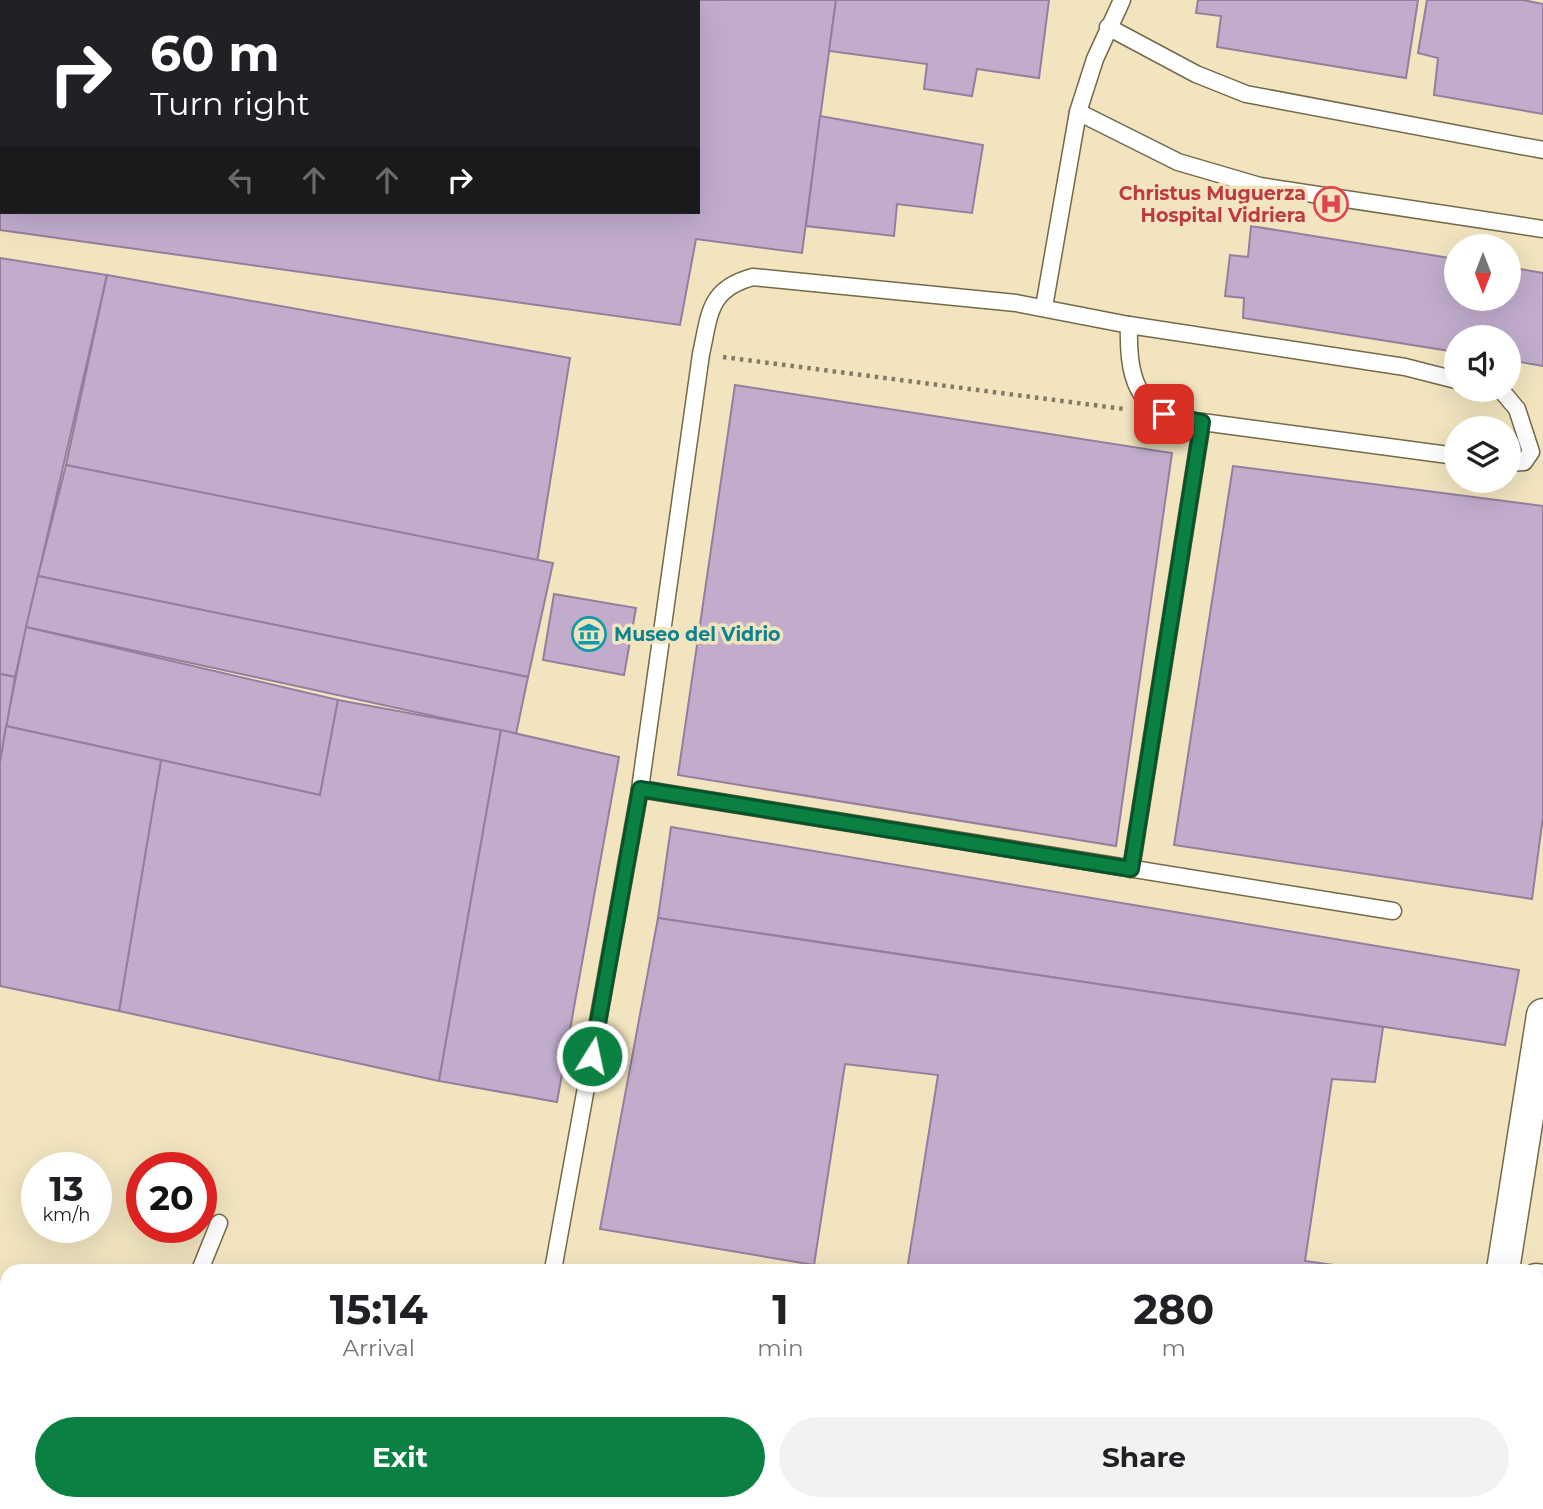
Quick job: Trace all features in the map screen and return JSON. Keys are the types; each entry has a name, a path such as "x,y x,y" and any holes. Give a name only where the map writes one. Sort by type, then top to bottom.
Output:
{"street":[{"path":"1504,1264 1540,1057 1543,1015"}],"lane":[{"path":"1044,307 1078,113 1108,27 1122,0"},
{"path":"1108,27 1196,74 1246,94 1543,150"},
{"path":"1078,113 1178,162 1260,186 1543,229"},
{"path":"554,1264 640,789 701,355 715,299 735,282 753,277 1044,307 1129,325 1405,367 1444,377"},
{"path":"1129,325 1128,355 1134,380 1146,399 1164,414 1202,422 1444,454"},
{"path":"1521,421 1531,452 1521,462"},
{"path":"1131,869 1202,422"},
{"path":"640,789 1393,911"},
{"path":"202,1264 219,1223"}],"path":[{"path":"701,355 1164,414"}],"building":[{"path":"700,0 836,0 802,253 696,239 680,325 0,230 0,214 700,214"},
{"path":"836,0 1049,0 1039,78 977,69 972,96 924,89 927,64 829,51"},
{"path":"1198,0 1418,0 1406,78 1217,47 1221,16 1196,13"},
{"path":"1427,0 1523,0 1543,4 1543,114 1434,95 1438,58 1418,53"},
{"path":"820,116 983,145 972,213 897,204 894,236 806,226"},
{"path":"1251,226 1444,257 1444,312 1521,312 1521,269 1543,273 1543,366 1521,362 1521,325 1444,325 1444,350 1243,318 1244,298 1225,296 1230,255 1248,257"},
{"path":"0,258 107,275 15,677 0,674"},
{"path":"107,275 570,358 537,563 66,465"},
{"path":"735,385 1172,453 1116,846 678,775"},
{"path":"66,465 553,563 528,677 38,576"},
{"path":"1233,466 1543,506 1543,817 1532,899 1174,845"},
{"path":"38,576 528,677 516,734 26,627"},
{"name":"Museo del Vidrio","path":"554,594 636,608 624,675 543,660"},
{"path":"26,627 338,700 320,795 6,726"},
{"path":"0,674 15,677 0,763"},
{"path":"338,700 501,730 439,1081 119,1011 161,760 320,795"},
{"path":"6,726 161,760 119,1011 0,986 0,763"},
{"path":"501,730 619,757 557,1102 439,1081"},
{"path":"671,827 1519,970 1505,1045 658,918"},
{"path":"658,918 1383,1027 1375,1082 1332,1079 1305,1261 1327,1264 908,1264 938,1075 845,1064 814,1264 600,1229"}],"place":[{"name":"Christus Muguerza Hospital Vidriera","path":"1331,204"},
{"name":"Museo del Vidrio","path":"589,634"}],"route":[{"path":"592,1056 640,789 1131,869 1202,422 1164,414"}]}
